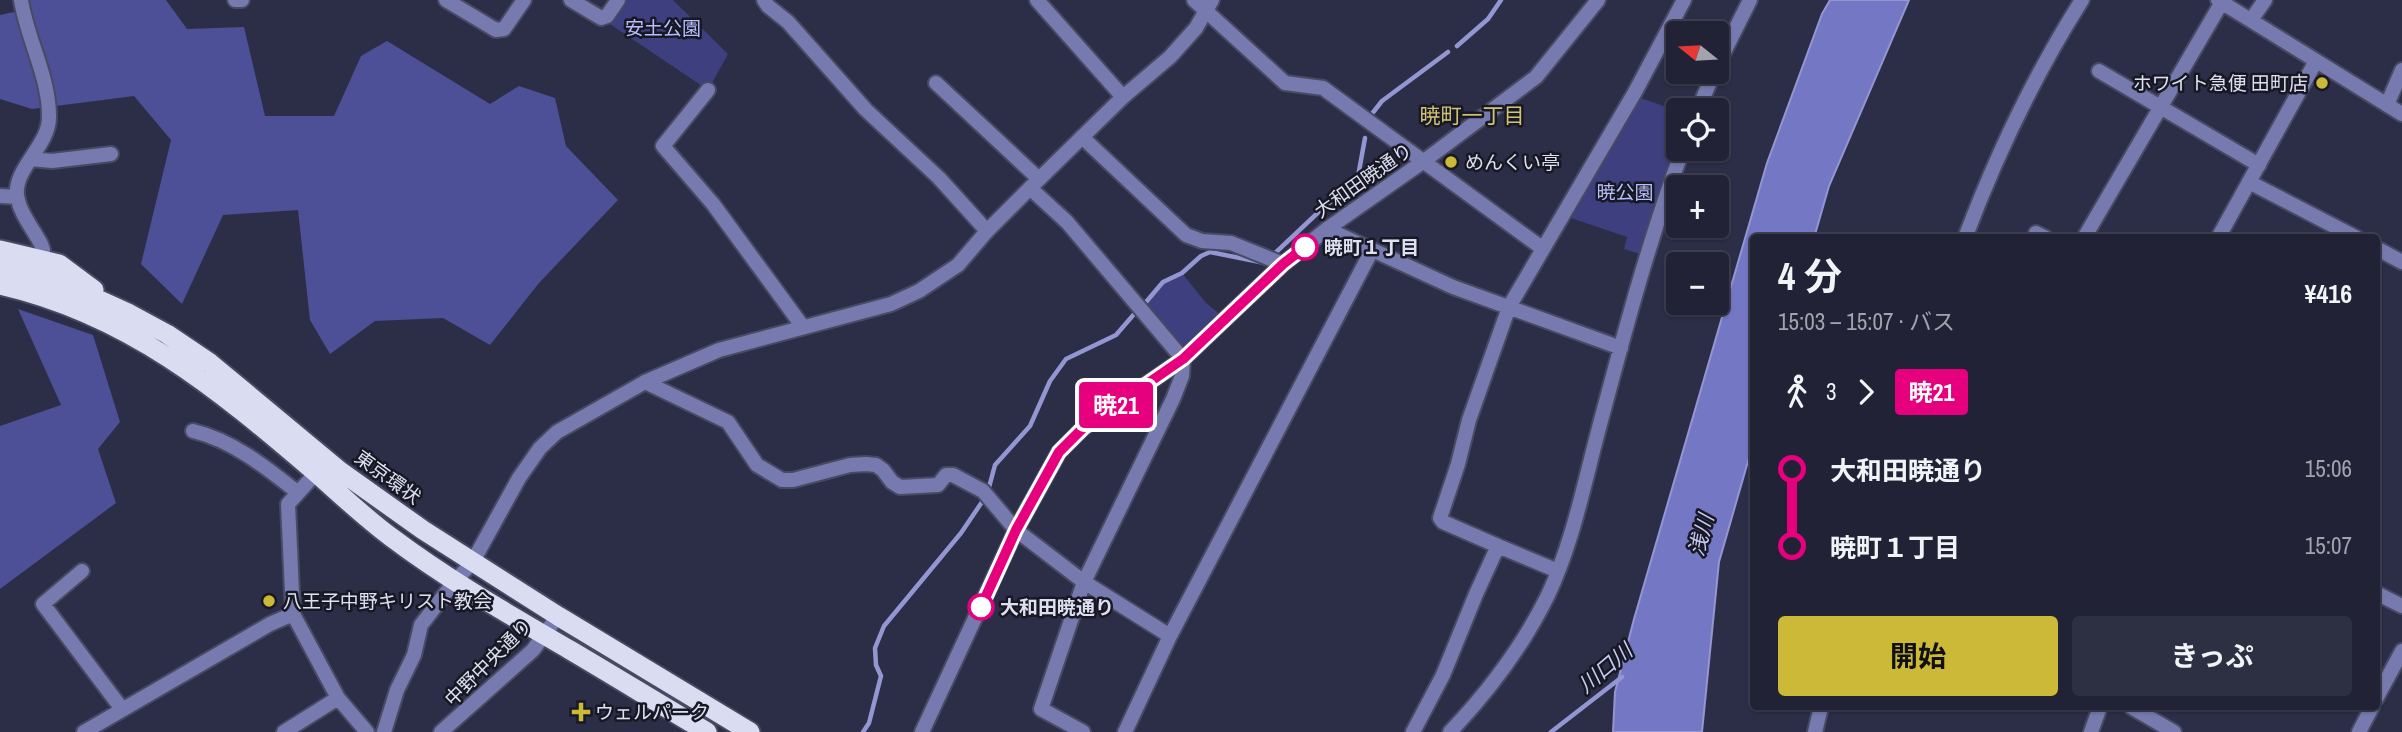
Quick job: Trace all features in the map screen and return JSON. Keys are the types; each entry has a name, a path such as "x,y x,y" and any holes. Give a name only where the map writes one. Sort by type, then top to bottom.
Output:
{"highway":[{"path":"0,250 65,267 108,303"},
{"name":"東京環状","path":"0,267 50,280 108,303 150,324 209,363 340,471 423,530 472,563 750,732"},
{"path":"0,285 67,305 117,326 180,363 222,394 376,526 455,581 707,732"}],"street":[{"path":"20,0 48,97 49,125 19,179 17,197 41,244 43,250 40,260"},
{"path":"235,0 242,0"},
{"path":"446,0 496,30 504,29 524,0"},
{"path":"572,0 601,18 607,16 618,0"},
{"path":"764,0 788,22 866,110 939,178 987,231"},
{"path":"1037,0 1123,97"},
{"path":"1194,0 1209,6 1285,83 1323,88 1542,248"},
{"name":"大和田暁通り","path":"922,732 1016,530 1059,452 1083,428 1183,359 1275,260 1327,229 1424,161 1536,77 1598,0"},
{"path":"1558,571 1443,522 1440,517 1469,420 1509,307 1635,92 1684,0"},
{"path":"1729,42 1750,0"},
{"path":"1967,234 2031,91 2082,0"},
{"path":"2250,20 2265,0"},
{"path":"2086,234 2220,1 2402,114"},
{"path":"384,732 397,690 414,655 421,625 472,563 506,498 546,442 557,432 645,382 719,349 891,304 919,291 958,265 1034,183 1123,97 1170,57 1196,28 1209,6"},
{"path":"2220,234 2316,61"},
{"path":"2387,105 2402,70"},
{"path":"2099,71 2259,164"},
{"path":"936,83 1034,183 1183,359 1182,376 1173,399 1084,582 1041,709 1083,732"},
{"path":"708,90 663,146 713,204 803,327"},
{"path":"1082,137 1186,235 1202,241 1231,243 1275,260"},
{"path":"31,159 51,161 111,154"},
{"path":"1457,730 1525,637 1558,571 1577,518 1621,348 1679,161"},
{"path":"2249,182 2349,234"},
{"path":"0,196 17,197"},
{"path":"1327,229 1453,287 1621,348"},
{"path":"1125,732 1170,636 1372,250"},
{"path":"2380,250 2402,262"},
{"path":"645,382 728,422 757,465 782,480 793,480 849,464 876,465 892,482 908,488 938,485 946,475 953,475 983,491 1016,530 1084,582 1170,636"},
{"path":"193,431 208,435 247,455 297,492"},
{"path":"316,473 288,504 293,614 338,698 367,732"},
{"path":"1413,732 1443,675 1498,546"},
{"path":"82,571 43,604 122,709"},
{"path":"2380,595 2402,606"},
{"path":"84,732 108,726 122,709 270,624 293,614"},
{"name":"中野中央通り","path":"441,732 526,657 558,616"},
{"path":"2380,692 2402,651"},
{"path":"284,732 338,698"},
{"path":"1815,732 1820,710"},
{"path":"2091,732 2099,710"},
{"path":"2136,710 2174,732"},
{"path":"2359,732 2370,710"}],"green space":[{"name":"安土公園","path":"614,0 673,0 728,54 708,90 601,18"},
{"name":"暁公園","path":"1635,96 1666,107 1666,161 1674,161 1669,175 1666,175 1666,185 1643,255 1624,249 1627,237 1568,217"},
{"path":"1182,273 1206,303 1226,319 1183,359 1140,307 1163,282"}],"shaded area":[{"path":"26,0 166,0 187,29 244,27 265,116 334,116 361,56 387,41 490,104 519,86 555,98 566,146 618,200 539,283 490,345 443,318 375,321 330,354 310,320 298,210 223,215 182,304 141,264 171,140 134,96 32,109 0,99 0,15 23,10"},
{"path":"18,309 93,335 120,422 98,449 116,503 0,589 0,426 61,405"}],"water":[{"name":"浅川","path":"1830,0 1909,0 1829,186 1815,234 1750,234 1750,454 1719,562 1702,732 1613,732 1615,692 1634,619 1723,315 1729,315 1729,293 1767,163 1822,14"}],"waterway":[{"path":"1457,46 1488,19 1501,0"},
{"path":"1371,115 1382,101 1448,52"},
{"path":"1271,257 1325,206 1357,182 1365,138"},
{"path":"1146,302 1163,282 1182,273 1201,256 1210,252 1265,263"},
{"path":"988,491 995,465 1030,426 1050,381 1066,359 1116,335 1135,313"},
{"path":"863,732 869,723 881,676 876,665 875,648 884,626 961,533 984,499"},
{"name":"川口川","path":"1551,732 1622,677"}],"bus line":[{"name":"暁21","path":"981,607 1016,530 1059,452 1083,428 1183,359 1283,264 1305,247"}],"place":[{"name":"ホワイト急便 田町店","path":"2322,83"},
{"name":"めんくい亭","path":"1451,162"},
{"name":"暁町１丁目","path":"1305,247"},
{"name":"八王子中野キリスト教会","path":"269,601"},
{"name":"大和田暁通り","path":"981,607"},
{"name":"ウェルパーク","path":"581,712"}],"district":[{"name":"暁町一丁目","path":"1472,115"}]}
